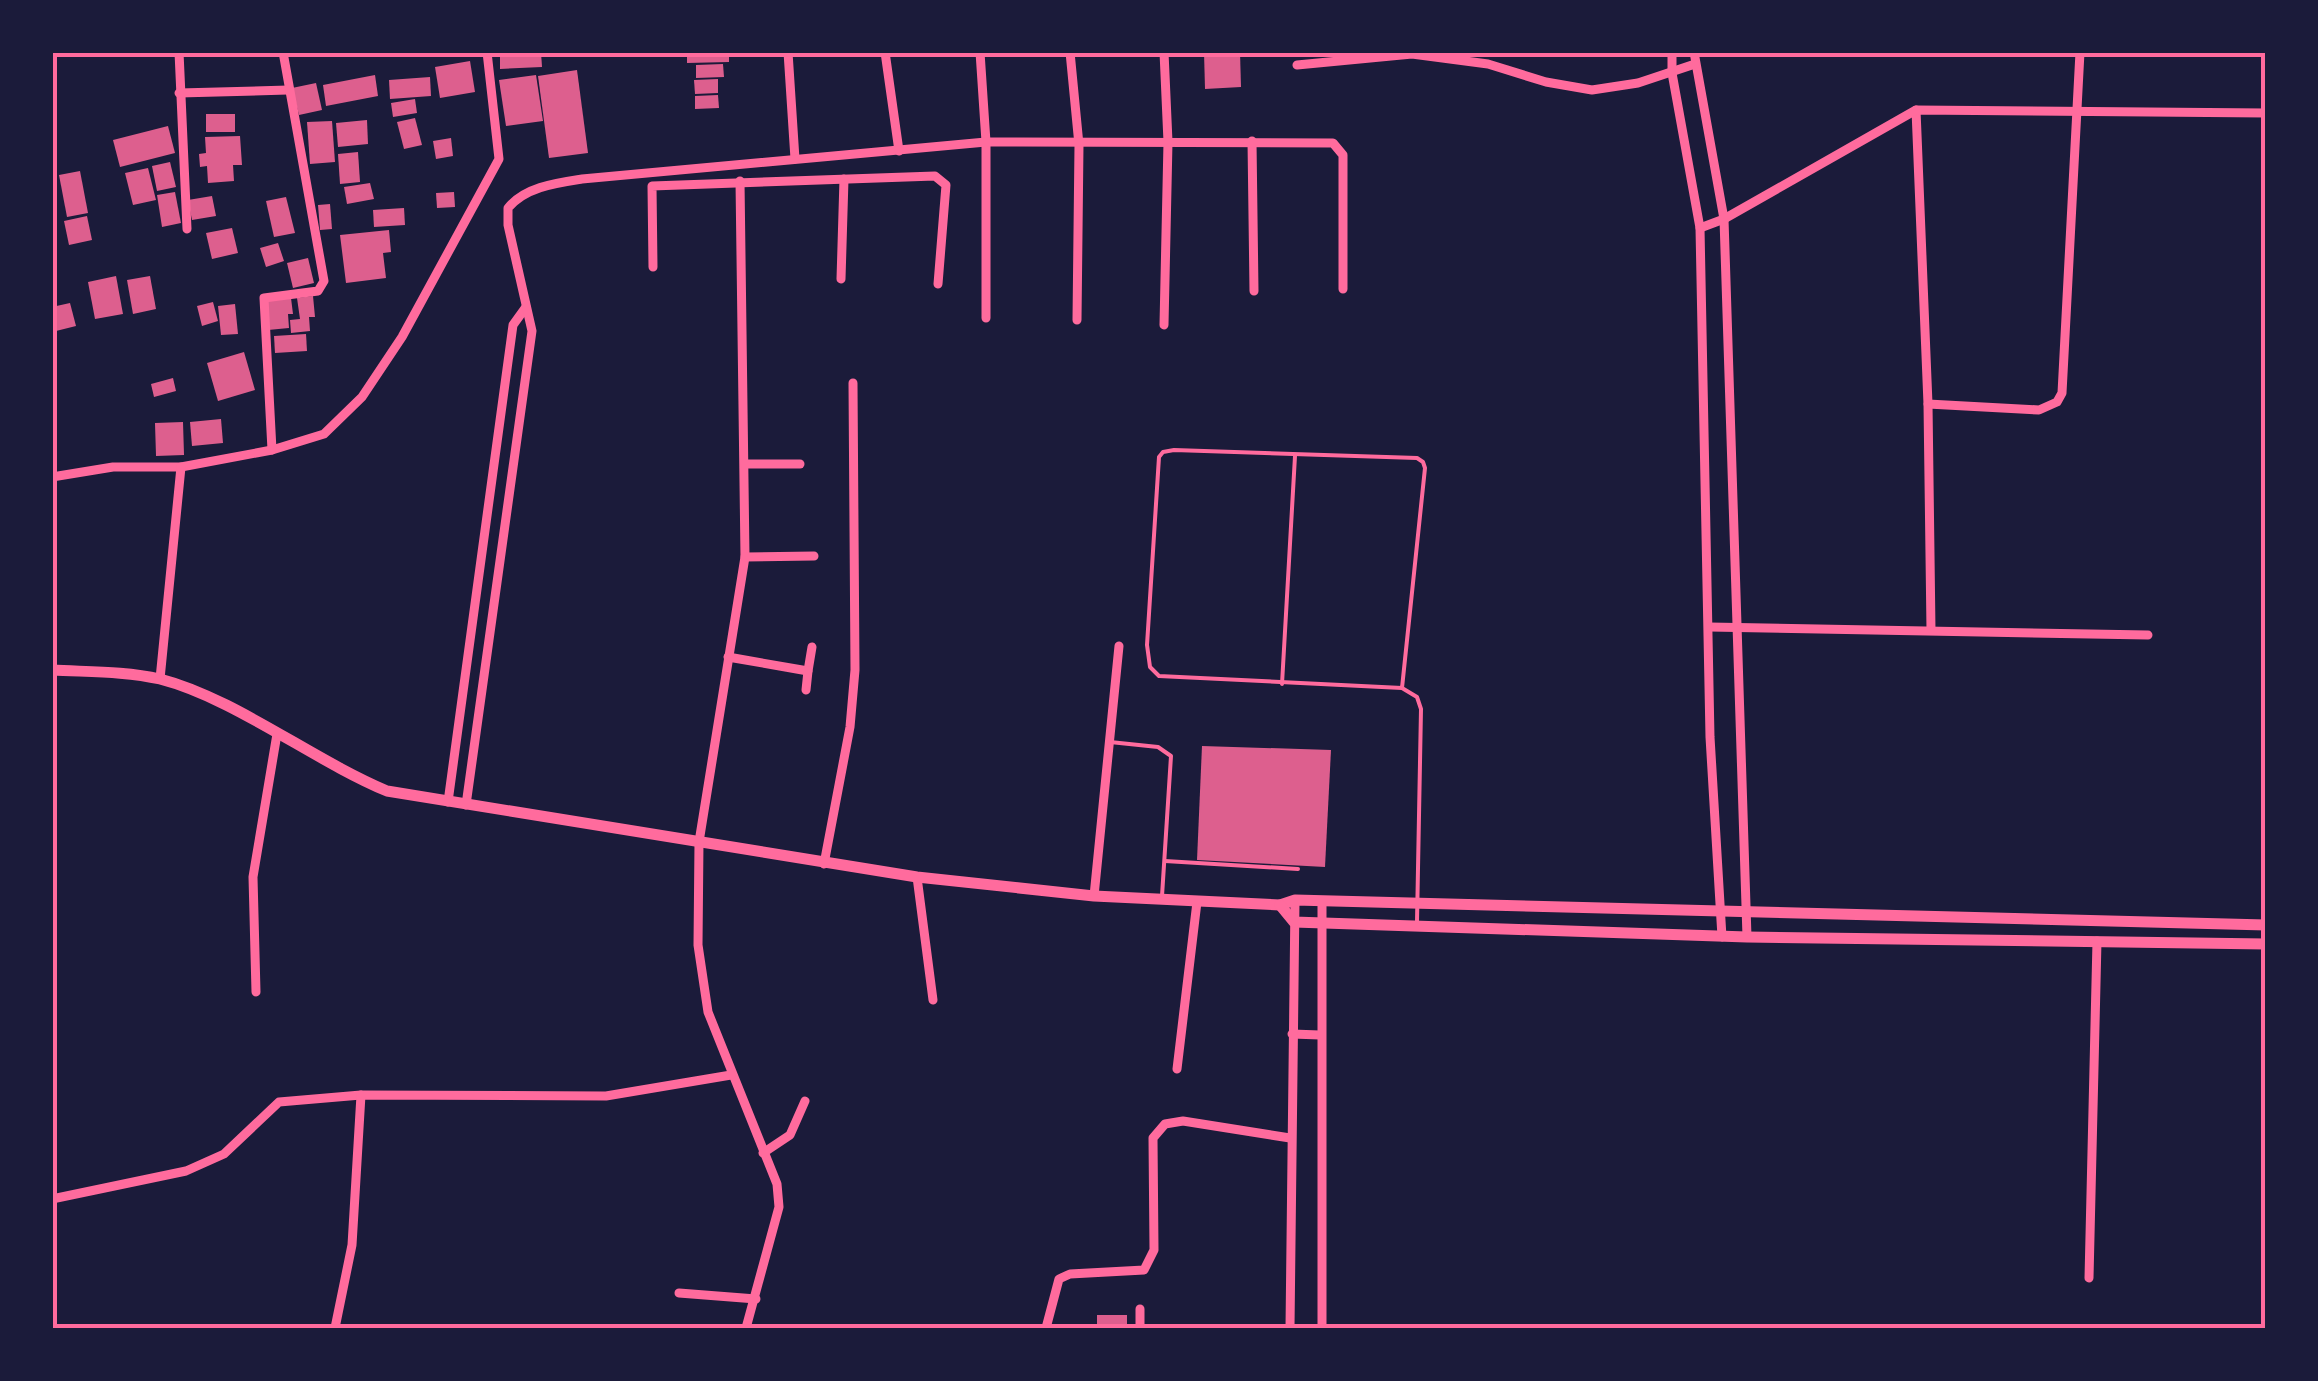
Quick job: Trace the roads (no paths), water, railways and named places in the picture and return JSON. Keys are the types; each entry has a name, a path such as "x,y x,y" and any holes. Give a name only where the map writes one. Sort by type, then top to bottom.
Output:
{"main road":[{"path":"52,670 160,679 202,694 387,791 918,877 1094,896 1280,905 1295,900 1720,914 2266,925"},
{"path":"1280,905 1294,922 1416,928 1747,938 2266,944"}],"street":[{"path":"179,52 187,229"},
{"path":"272,450 264,298 318,291 324,281 283,52"},
{"path":"52,477 113,467 181,467 272,450 324,434 362,397 402,338 499,159 488,52"},
{"path":"788,52 795,159"},
{"path":"885,52 899,151"},
{"path":"980,52 986,142 986,318"},
{"path":"1070,52 1079,144 1077,320"},
{"path":"1164,52 1168,142 1164,325"},
{"path":"1672,52 1672,73 1700,228 1710,737 1722,936"},
{"path":"1928,404 2039,410 2057,402 2062,393 2080,52"},
{"path":"1297,65 1412,53 1488,64 1546,82 1592,90 1621,87 1672,73 1695,58 1724,219 1747,938"},
{"path":"179,93 288,90"},
{"path":"1700,228 1724,219 1916,110 2266,113"},
{"path":"1916,110 1928,404 1931,630"},
{"path":"1252,141 1254,291"},
{"path":"466,805 532,330 508,225 508,208 516,197 557,182 986,142 1333,143 1344,155 1343,288"},
{"path":"653,267 652,186 935,176 946,186 938,284"},
{"path":"841,279 844,179"},
{"path":"740,181 744,556 699,842 698,945 708,1012 777,1184 779,1207 746,1328"},
{"path":"448,802 508,355 513,325 526,307"},
{"path":"508,355 529,358"},
{"path":"824,864 850,727 854,670 853,383"},
{"path":"745,464 800,464"},
{"path":"160,679 181,467"},
{"path":"744,556 814,556"},
{"path":"479,560 500,562"},
{"path":"1709,627 2148,634"},
{"path":"1094,896 1119,646"},
{"path":"806,690 812,647"},
{"path":"728,656 808,671"},
{"path":"256,992 253,877 277,734"},
{"path":"918,877 933,1000"},
{"path":"1290,1328 1295,900"},
{"path":"1322,901 1322,1328"},
{"path":"1177,1068 1198,902"},
{"path":"2089,1278 2097,941"},
{"path":"1292,1034 1320,1035"},
{"path":"52,1199 186,1171 224,1154 279,1102 361,1095 606,1096 731,1074"},
{"path":"335,1328 352,1245 361,1095"},
{"path":"762,1153 790,1135 806,1102"},
{"path":"1046,1328 1059,1279 1070,1274 1144,1270 1154,1250 1153,1138 1165,1124 1183,1121 1290,1138"},
{"path":"679,1294 756,1299"},
{"path":"1140,1309 1140,1328"}],"lane":[{"path":"1402,688 1423,462 1417,458 1162,452 1147,645 1150,667 1159,676 1402,688 1417,697 1421,709 1420,904 1416,928"},
{"path":"1282,684 1296,456"},
{"path":"1110,742 1158,746 1172,756 1162,900"},
{"path":"1165,861 1298,869"}]}
